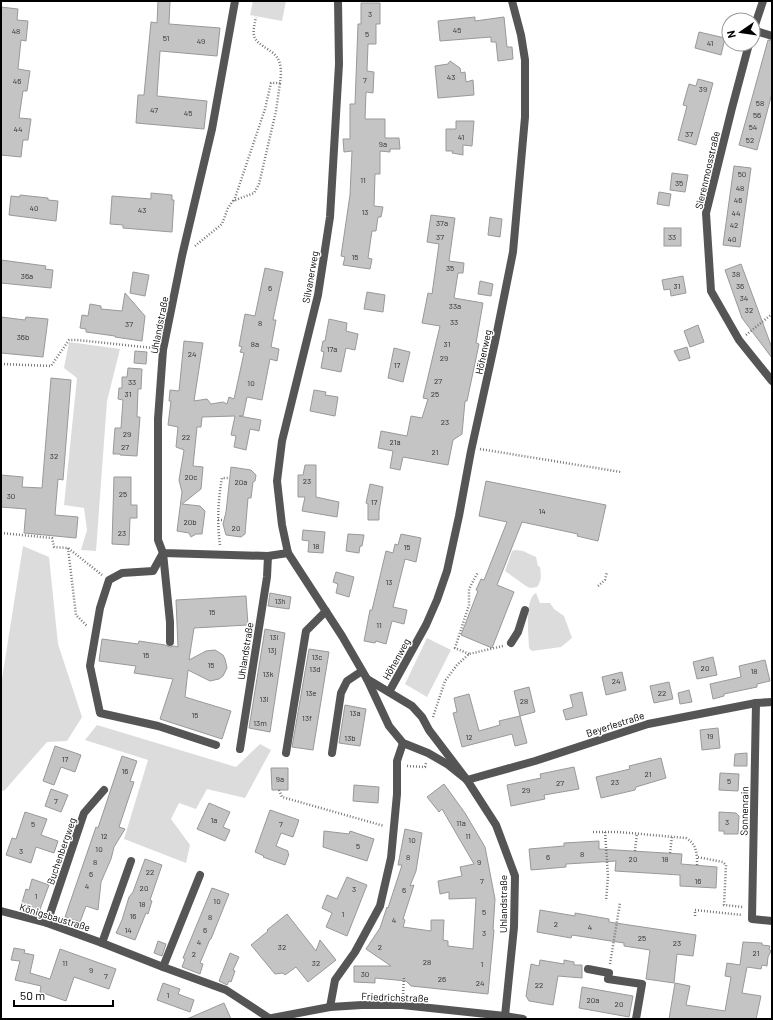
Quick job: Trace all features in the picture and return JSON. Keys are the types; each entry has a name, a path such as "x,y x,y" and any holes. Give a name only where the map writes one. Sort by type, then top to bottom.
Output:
{"street":[{"name":"Uhlandstraße","path":"170,642 170,622 163,553 158,540 157,506 158,419 163,350 182,256 212,129 235,1"},
{"name":"Silvanerweg","path":"288,553 282,525 278,481 282,441 318,295 330,217 339,64 338,1"},
{"name":"Höhenweg","path":"389,692 426,625 437,600 444,578 458,520 512,259 525,117 525,60 521,34 512,1"},
{"path":"759,12 763,1"},
{"path":"761,33 772,36"},
{"name":"Sierenmoosstraße","path":"748,52 706,213 711,291 739,340 772,382"},
{"path":"216,745 158,726 100,712 90,666 100,608 109,580 122,573 153,571 163,553 221,556 268,556 288,553"},
{"name":"Uhlandstraße","path":"288,553 326,611 367,679 389,726 403,743 428,753 446,764 467,780"},
{"name":"Uhlandstraße","path":"240,750 267,577 268,556"},
{"path":"511,643 518,632 525,610"},
{"path":"286,753 306,631 326,611"},
{"path":"332,753 342,693 347,681 362,671"},
{"name":"Uhlandstraße","path":"367,679 412,706 467,780 496,825 515,876 514,927 505,1016"},
{"name":"Beyerlestraße","path":"467,780 535,761 648,724 756,703 772,702"},
{"name":"Sonnenrain","path":"752,914 756,703"},
{"path":"330,1006 334,980 355,952 380,906 391,858 397,794 397,761 403,743"},
{"name":"Buchenbergweg","path":"47,923 84,813 104,790"},
{"path":"102,943 131,861"},
{"path":"162,967 200,875"},
{"name":"Königsbaustraße","path":"1,911 47,923 226,990 268,1019"},
{"path":"752,914 772,921"},
{"path":"588,969 609,973 608,979 642,984 636,1019"},
{"name":"Friedrichstraße","path":"268,1019 330,1006 402,1005 474,1016 505,1016 523,1019"}],"path":[{"path":"233,201 254,193 259,184 276,111 280,83 281,69 278,59 273,53 260,45 254,39 256,16"},
{"path":"182,256 222,224 228,208 233,201 265,109 271,83 280,83"},
{"path":"739,340 772,314"},
{"path":"1,364 51,366 69,340 163,350"},
{"path":"472,448 621,472"},
{"path":"221,556 218,527 219,492 222,478 228,478"},
{"path":"218,520 224,520"},
{"path":"1,533 52,538 54,547 68,548 109,580"},
{"path":"68,548 76,615 95,633"},
{"path":"469,654 455,648 469,605 469,589 478,572"},
{"path":"598,586 605,580 607,572"},
{"path":"429,730 444,681 457,665 469,654 490,649"},
{"path":"397,761 406,766 425,768 428,753"},
{"path":"279,790 282,797 394,828"},
{"path":"593,832 637,833 686,838 696,847 697,865"},
{"path":"605,832 608,876 606,901"},
{"path":"635,851 637,833"},
{"path":"670,853 672,836"},
{"path":"697,857 718,860 726,865 724,905 752,914"},
{"path":"609,973 620,903"},
{"path":"695,916 695,910 752,914"},
{"path":"402,1005 404,977"}],"shaded area":[{"path":"253,1 286,1 282,21 250,15"},
{"path":"69,342 120,349 107,401 96,551 81,550 87,530 84,508 64,505 77,378 64,368"},
{"path":"23,546 49,557 58,644 82,717 67,741 47,742 4,791 1,790 1,685"},
{"path":"512,551 523,551 536,557 541,575 540,582 537,587 530,588 526,586 505,571"},
{"path":"536,593 540,603 550,603 554,609 564,616 572,638 561,647 532,651 529,648 528,627 530,602"},
{"path":"427,638 451,650 427,697 405,684"},
{"path":"97,725 236,767 260,744 271,750 245,798 207,789 196,809 179,803 171,819 190,845 186,863 124,839 148,760 85,740"}],"building":[{"path":"158,1 170,1 169,24 220,28 217,56 160,51 157,96 207,101 204,129 136,123 138,95 144,95 151,22 157,23"},
{"path":"361,3 380,3 380,24 376,24 376,44 368,44 367,71 374,72 373,93 366,92 365,119 385,119 385,138 399,138 400,149 390,149 390,152 380,151 380,174 375,174 374,206 383,207 381,217 378,217 376,231 372,231 368,258 372,259 370,269 343,265 345,257 341,256 350,195 352,151 344,152 343,139 350,139 350,104 355,104 358,24 361,24"},
{"path":"1,7 18,9 17,20 28,21 26,41 21,40 18,69 30,71 27,91 23,91 19,118 31,119 28,140 23,140 21,157 1,155"},
{"path":"475,17 475,21 504,17 507,47 512,47 513,59 498,61 496,42 491,42 491,37 440,41 438,21"},
{"path":"699,32 721,37 721,55 695,48"},
{"path":"768,40 772,41 772,93 757,150 739,145"},
{"path":"450,61 460,68 461,73 465,72 466,82 473,80 474,95 438,98 435,66 448,64"},
{"path":"698,79 713,83 696,145 678,140 687,106 683,105 689,84 696,86"},
{"path":"456,121 474,121 472,146 463,145 463,155 452,153 453,151 446,151 446,129 456,129"},
{"path":"734,166 751,168 740,247 723,245"},
{"path":"672,173 688,175 685,192 670,190"},
{"path":"659,192 671,194 669,206 657,204"},
{"path":"151,193 172,195 172,200 174,200 172,232 123,228 123,225 110,224 112,196 151,199"},
{"path":"20,195 48,198 48,200 58,201 56,221 9,215 11,196 20,197"},
{"path":"431,215 455,218 449,261 464,263 463,273 458,273 454,298 483,303 476,343 479,344 467,401 465,401 462,434 453,440 448,465 403,457 400,470 390,468 393,451 378,448 381,431 407,436 411,416 422,418 428,399 423,398 440,326 422,323 428,293 432,294 439,244 427,242"},
{"path":"490,217 502,219 500,237 488,235"},
{"path":"664,228 681,228 681,246 664,246"},
{"path":"1,260 46,266 45,269 53,270 51,288 1,283"},
{"path":"741,264 772,348 772,358 742,318 725,270"},
{"path":"265,268 283,272 273,320 276,320 271,347 279,349 277,361 270,359 262,400 247,397 243,416 239,416 261,420 259,431 250,429 246,450 234,447 236,436 231,435 235,416 202,417 201,427 197,427 193,466 203,467 201,489 182,504 200,506 205,511 202,534 196,534 191,537 189,533 177,531 182,492 179,480 184,450 176,447 178,427 168,425 171,401 169,401 170,390 179,391 184,341 203,343 194,401 207,399 211,404 223,402 227,404 229,397 234,399 244,353 240,352 242,347 239,346 245,314 255,316"},
{"path":"133,272 149,275 145,296 130,293"},
{"path":"683,276 686,293 671,296 670,289 664,290 662,280"},
{"path":"480,281 493,284 491,296 478,294"},
{"path":"367,292 385,295 383,312 364,309"},
{"path":"125,293 145,316 142,341 86,332 86,329 80,328 82,315 88,316 90,304 101,306 101,309 122,311"},
{"path":"1,317 25,320 26,317 48,319 43,357 1,353"},
{"path":"329,319 347,323 346,331 358,334 355,350 346,348 341,372 321,368 324,352 321,351 323,341 325,341"},
{"path":"698,325 704,342 690,347 684,331"},
{"path":"687,347 690,358 679,361 674,351"},
{"path":"394,348 410,352 403,382 388,378"},
{"path":"135,351 147,352 146,364 134,363"},
{"path":"128,368 142,369 141,389 138,389 137,417 140,417 137,456 113,454 115,428 121,428 123,400 118,399 119,388 122,388 122,377 127,377"},
{"path":"51,378 71,380 63,480 58,479 55,515 78,517 76,538 24,533 26,509 1,507 1,475 23,477 22,487 42,488"},
{"path":"314,390 326,392 325,395 338,397 335,416 310,411"},
{"path":"305,465 316,465 316,497 339,502 337,517 302,511 305,497 298,497 298,475 303,475"},
{"path":"231,467 251,470 256,475 255,481 253,482 251,498 248,498 245,534 241,537 226,535 223,524 226,512"},
{"path":"114,477 131,477 131,505 137,505 137,518 130,518 129,545 112,544"},
{"path":"486,481 606,505 598,541 577,536 578,534 522,522 497,585 514,592 492,648 461,635 478,591 476,590 481,579 484,580 507,522 479,516"},
{"path":"370,484 383,487 379,520 368,520 368,504 366,503"},
{"path":"303,530 325,532 323,553 308,552 309,541 302,540"},
{"path":"348,534 364,535 359,553 346,551"},
{"path":"401,534 421,538 416,562 405,559 393,607 407,610 404,624 392,621 386,644 376,641 375,643 364,641 370,610 372,610 386,551 393,553 395,544 398,545"},
{"path":"336,572 354,577 349,597 336,593 338,584 333,582"},
{"path":"270,593 291,597 289,609 268,606"},
{"path":"246,596 248,625 194,628 189,660 206,651 215,650 223,655 227,668 223,676 219,679 210,681 188,670 185,697 231,711 222,739 160,719 173,679 134,673 136,666 99,661 102,639 138,644 139,641 170,647 178,647 176,600"},
{"path":"265,629 285,633 270,732 249,728"},
{"path":"309,649 329,652 313,750 292,747"},
{"path":"713,657 717,675 697,679 693,662"},
{"path":"765,660 770,681 757,684 757,687 724,694 724,696 713,699 710,684 741,677 739,666"},
{"path":"622,672 626,690 606,695 602,677"},
{"path":"669,682 673,699 654,703 650,686"},
{"path":"529,687 535,712 520,716 514,691"},
{"path":"689,690 692,702 680,704 678,693"},
{"path":"582,692 587,715 566,720 563,710 573,707 570,695"},
{"path":"469,694 479,731 500,725 499,721 520,716 527,743 515,746 512,734 462,747 453,713 457,712 454,698"},
{"path":"345,705 366,709 360,746 339,743"},
{"path":"718,728 720,748 702,750 700,730"},
{"path":"55,746 81,755 75,772 61,767 54,785 43,781"},
{"path":"747,753 747,766 734,766 735,754"},
{"path":"122,756 137,761 130,781 134,782 119,827 125,829 114,847 111,859 101,882 98,910 86,906 80,922 65,917 96,827 98,828"},
{"path":"661,758 666,778 636,787 635,790 601,798 596,777 630,769 629,766"},
{"path":"574,767 579,789 544,795 545,799 511,806 507,785 541,778 540,774"},
{"path":"271,768 288,768 288,790 272,790"},
{"path":"720,773 739,774 738,791 719,790"},
{"path":"444,784 465,813 485,847 495,899 494,930 488,994 411,986 406,981 375,978 375,983 354,982 354,966 391,966 366,949 380,928 402,865 398,865 405,829 422,833 416,871 410,886 414,885 403,919 405,920 403,927 431,931 431,920 444,920 443,940 448,941 448,946 473,949 476,898 449,899 449,892 440,894 438,881 462,876 460,867 474,864 442,809 439,812 427,797"},
{"path":"354,785 379,787 378,803 353,801"},
{"path":"51,789 68,795 61,812 45,806"},
{"path":"209,803 230,812 223,827 230,830 225,841 197,829"},
{"path":"270,810 299,820 293,837 281,833 276,846 288,851 289,854 285,865 263,857 264,856 255,852"},
{"path":"25,812 47,819 41,835 58,841 54,853 36,847 31,863 6,855 12,838 16,839"},
{"path":"719,812 736,813 739,816 738,834 724,834 724,831 719,831"},
{"path":"324,831 349,834 350,831 374,839 367,861 323,847"},
{"path":"599,841 599,849 682,854 681,864 717,867 716,888 680,886 680,875 615,871 616,861 566,864 566,867 531,870 529,849 564,846 564,843"},
{"path":"145,859 162,865 150,900 152,901 148,914 146,913 135,940 116,933"},
{"path":"347,877 367,885 347,936 326,927 332,913 322,908 327,895 337,899"},
{"path":"32,879 49,885 39,912 21,906 26,889 29,890"},
{"path":"212,888 229,894 200,963 203,964 200,974 182,967 185,959 183,958"},
{"path":"540,910 575,916 575,913 609,919 609,922 696,935 693,956 677,954 674,983 646,979 650,950 624,946 624,943 572,935 571,938 537,932"},
{"path":"287,914 316,951 320,940 336,960 308,982 296,967 285,975 283,973 275,974 251,945"},
{"path":"158,941 166,944 162,956 154,953"},
{"path":"743,942 762,943 762,945 770,946 769,949 771,951 768,957 767,966 762,965 761,969 747,967 742,993 761,996 756,1019 669,1019 675,983 690,986 686,1005 725,1011 731,977 725,976 727,963 740,965"},
{"path":"14,948 25,950 24,953 34,955 30,973 50,979 60,949 116,969 109,989 74,977 66,1001 40,992 41,986 15,980 20,961 11,960"},
{"path":"230,953 239,957 233,970 235,971 231,982 229,981 227,985 219,981"},
{"path":"540,960 564,964 564,960 574,962 574,965 582,965 582,978 558,976 553,1005 529,1001 526,996 531,964 539,966"},
{"path":"163,983 180,989 178,994 194,1000 190,1012 157,1000"},
{"path":"582,987 633,996 629,1017 579,1008"},
{"path":"224,1003 231,1019 187,1019"}]}
